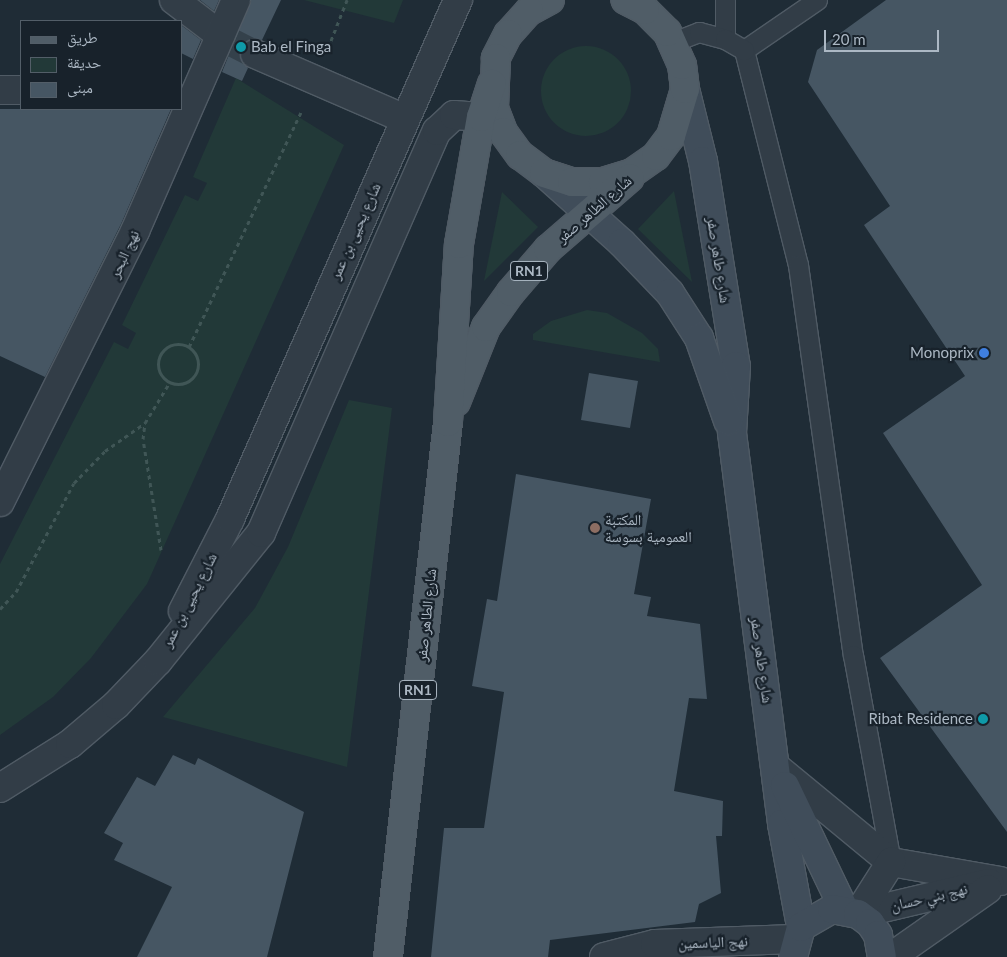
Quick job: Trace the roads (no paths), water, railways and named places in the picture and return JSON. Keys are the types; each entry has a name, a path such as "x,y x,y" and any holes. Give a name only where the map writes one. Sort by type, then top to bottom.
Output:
{"main road":[{"name":"RN1","path":"517,0 508,34 496,58 492,84 503,132 520,156 544,173 572,182 603,182 632,173 656,156 672,136 685,89 660,0"},
{"name":"RN1","path":"508,34 530,11 550,0"},
{"path":"625,0 645,10 670,37"},
{"name":"شارع الطاهر صفر","path":"388,957 448,422 459,244 481,117 492,84"},
{"name":"شارع طاهر صفر","path":"685,89 703,161 736,366 732,433 777,768 796,941"},
{"name":"شارع الطاهر صفر","path":"448,422 486,327 548,249 656,156"},
{"name":"شارع طاهر صفر","path":"544,173 589,213 670,293 694,331 732,433"},
{"name":"شارع طاهر صفر","path":"777,768 851,912 878,936 882,957"},
{"path":"796,941 820,912 851,912"}],"street":[{"path":"174,0 224,38"},
{"name":"نهج البحر","path":"182,108 188,92 224,38 236,0"},
{"name":"شارع يحيى بن عمر","path":"158,661 230,519 458,0"},
{"path":"255,54 405,119"},
{"path":"0,90 20,90"},
{"name":"نهج البحر","path":"3,488 135,231 181,110"},
{"name":"شارع يحيى بن عمر","path":"158,661 261,533 437,131 454,115 481,117"},
{"path":"481,117 503,132"},
{"path":"0,788 70,744 158,661"},
{"path":"777,768 890,862 1004,878"},
{"path":"851,912 890,862"},
{"name":"نهج بني حسان","path":"851,912 1004,878"},
{"name":"نهج بني حسان","path":"891,957 1004,878"},
{"name":"نهج الياسمين","path":"604,957 655,944 796,941"}],"lane":[{"path":"725,0 725,39"},
{"path":"744,50 817,0"},
{"path":"670,37 699,32 725,39 744,50 798,265 853,655 890,862"}],"tunnel":[{"path":"227,40 255,54"}],"place":[{"name":"Bab el Finga","path":"241,47"},
{"name":"Monoprix","path":"984,353"},
{"name":"المكتبة العمومية بسوسة","path":"595,528"},
{"name":"Ribat Residence","path":"983,719"}]}
